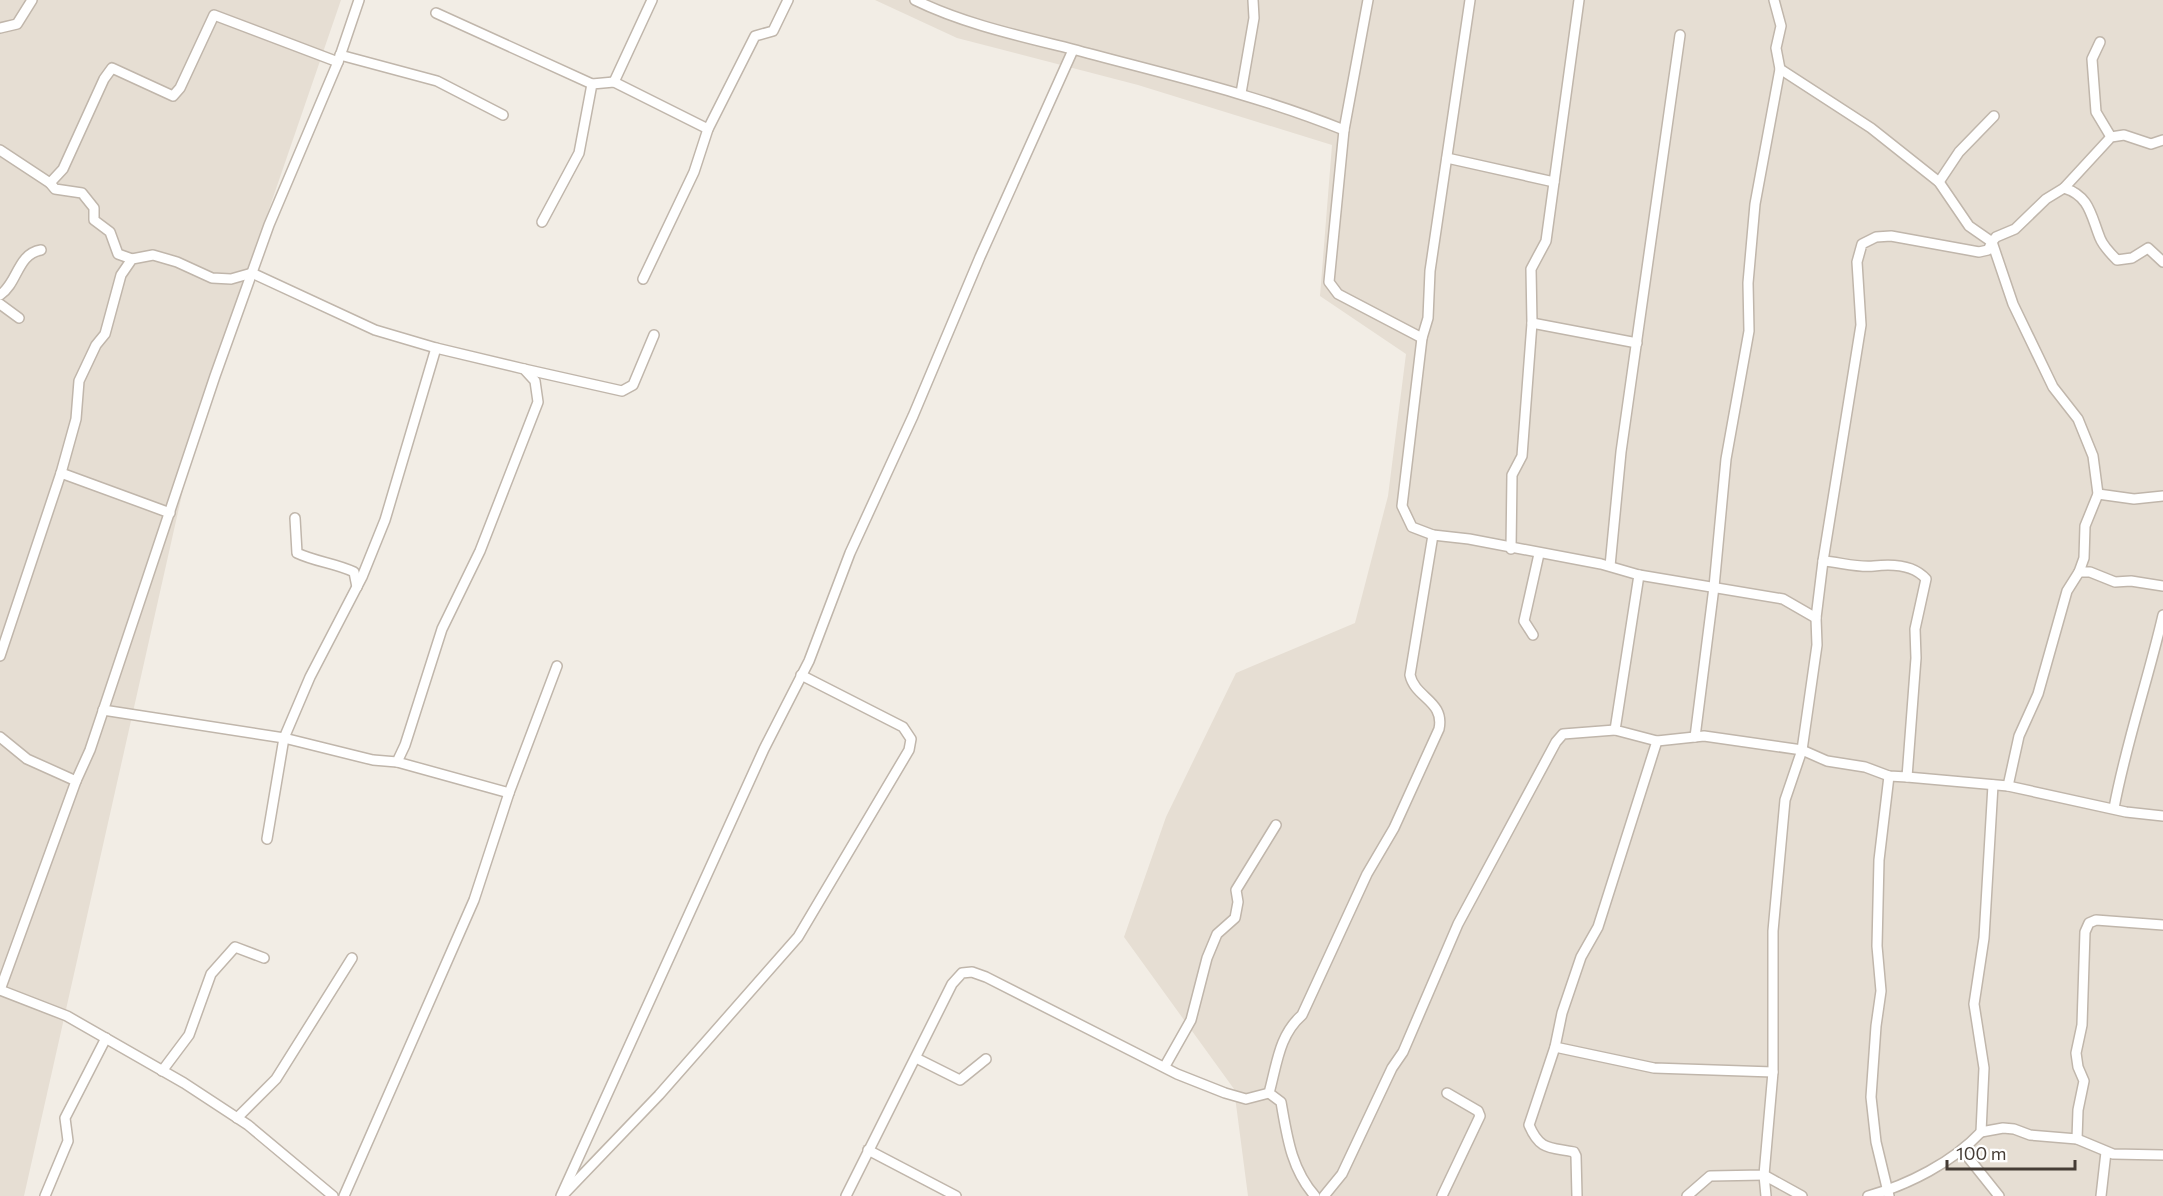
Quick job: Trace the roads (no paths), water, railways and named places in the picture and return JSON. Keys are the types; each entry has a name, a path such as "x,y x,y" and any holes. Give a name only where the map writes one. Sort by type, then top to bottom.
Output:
{"street":[{"path":"0,28 17,24 32,0"},
{"path":"333,1196 237,1118 162,1071 67,1016 0,990 4,970 90,750 269,225 339,59 359,0"},
{"path":"614,82 652,0"},
{"path":"643,279 694,172 708,129 755,36 773,31 788,0"},
{"path":"915,0 940,13 1241,93 1344,130"},
{"path":"1241,93 1254,18 1253,0"},
{"path":"1368,0 1344,130 1329,282 1338,294 1422,338"},
{"path":"1470,0 1454,94 1448,158 1430,271 1428,318 1422,338 1402,506 1412,527 1433,535 1610,566 1639,575 1783,598 1816,618"},
{"path":"1511,549 1512,475 1522,456 1532,323 1531,269 1546,241 1579,0"},
{"path":"1695,737 1714,587 1726,459 1749,331 1748,283 1755,204 1780,69 1776,48 1780,26 1774,0"},
{"path":"436,13 592,84 614,82 708,129"},
{"path":"50,183 63,169 104,79 112,68 173,96 180,88 214,15 339,59 437,81 503,115"},
{"path":"1610,566 1621,452 1680,35"},
{"path":"2100,42 2092,59 2096,111 2111,137"},
{"path":"561,1196 764,749 801,675 850,553 914,416 980,257 1073,50"},
{"path":"1780,69 1871,128 1938,182 1969,226 1992,242 2013,304 2053,387 2078,419 2089,442 2098,494 2085,526 2084,558 2079,572 2067,591 2038,694 2019,736 2008,786"},
{"path":"542,222 579,153 592,84"},
{"path":"1938,182 1959,152 1994,116"},
{"path":"1766,1196 1764,1175 1773,1072 1773,931 1785,800 1802,750 1817,645 1816,618 1822,561 1861,325 1857,262 1862,244 1876,237 1891,236 1979,252 1988,250 1995,237 2015,229 2046,199 2064,188 2111,137 2124,135 2151,144 2163,140"},
{"path":"0,150 56,189 82,193 94,208 94,220 110,231 118,254 132,259 153,255 177,262 212,278 231,279 252,273 375,330 436,348 622,391 633,385 654,335"},
{"path":"1448,158 1554,182"},
{"path":"2064,188 2081,196 2089,205 2100,239 2117,260 2132,258 2148,248 2163,262"},
{"path":"0,295 10,286 19,265 35,251 41,250"},
{"path":"0,656 61,473 76,419 79,381 96,345 105,334 121,275 132,259"},
{"path":"0,304 19,318"},
{"path":"1532,323 1637,343"},
{"path":"267,839 284,738 310,677 357,586 385,520 436,348"},
{"path":"397,762 405,745 442,629 480,551 538,402 535,381 524,369"},
{"path":"61,473 170,513"},
{"path":"2098,494 2134,499 2163,496"},
{"path":"295,518 297,553 310,559 339,565 354,572 357,586"},
{"path":"1269,1093 1282,1041 1289,1026 1302,1015 1367,874 1394,828 1439,729 1441,718 1438,707 1412,685 1410,675 1433,535"},
{"path":"1533,635 1524,621 1539,554"},
{"path":"1822,561 1875,566 1892,564 1921,573 1926,579 1915,629 1916,658 1907,777"},
{"path":"2079,572 2090,572 2115,582 2132,581 2163,586"},
{"path":"1614,730 1639,575"},
{"path":"2114,808 2129,740 2149,677 2163,615"},
{"path":"344,1196 474,900 509,793 557,666"},
{"path":"561,1196 659,1095 798,937 909,750 911,739 903,727 801,675"},
{"path":"103,710 284,738 373,760 397,762 509,793"},
{"path":"1324,1196 1342,1174 1392,1068 1403,1052 1458,924 1556,742 1563,734 1614,730 1658,741 1704,736 1802,750 1827,761 1865,767 1889,776 2008,786 2126,812 2163,816"},
{"path":"0,737 27,759 76,781"},
{"path":"1577,1196 1574,1152 1546,1148 1533,1136 1529,1125 1555,1047 1562,1012 1581,957 1598,927 1658,741"},
{"path":"1888,1193 1876,1142 1871,1096 1875,1026 1881,990 1878,955 1879,860 1889,776"},
{"path":"1981,1132 1984,1068 1974,1004 1984,939 1993,785"},
{"path":"1165,1066 1191,1020 1206,958 1217,934 1235,918 1238,902 1236,890 1276,825"},
{"path":"2077,1139 2078,1110 2084,1081 2078,1067 2076,1053 2077,1039 2082,1025 2085,932 2089,923 2096,920 2163,925"},
{"path":"162,1071 189,1035 211,974 235,947 264,958"},
{"path":"237,1118 276,1079 352,958"},
{"path":"846,1196 952,984 962,973 972,972 1225,1093 1246,1099 1269,1093"},
{"path":"45,1196 68,1141 65,1118 106,1038"},
{"path":"1555,1047 1654,1068 1773,1072"},
{"path":"916,1058 960,1080 986,1059"},
{"path":"1269,1093 1281,1102 1290,1150 1300,1179 1314,1196"},
{"path":"1442,1196 1480,1116 1478,1111 1447,1093"},
{"path":"1868,1196 1888,1193 1963,1151 1981,1132 2003,1128 2030,1135 2077,1139 2106,1152 2163,1155"},
{"path":"868,1150 956,1196"},
{"path":"1963,1151 1999,1196"},
{"path":"2101,1196 2106,1152"},
{"path":"1687,1196 1710,1176 1764,1175 1802,1196"}]}
